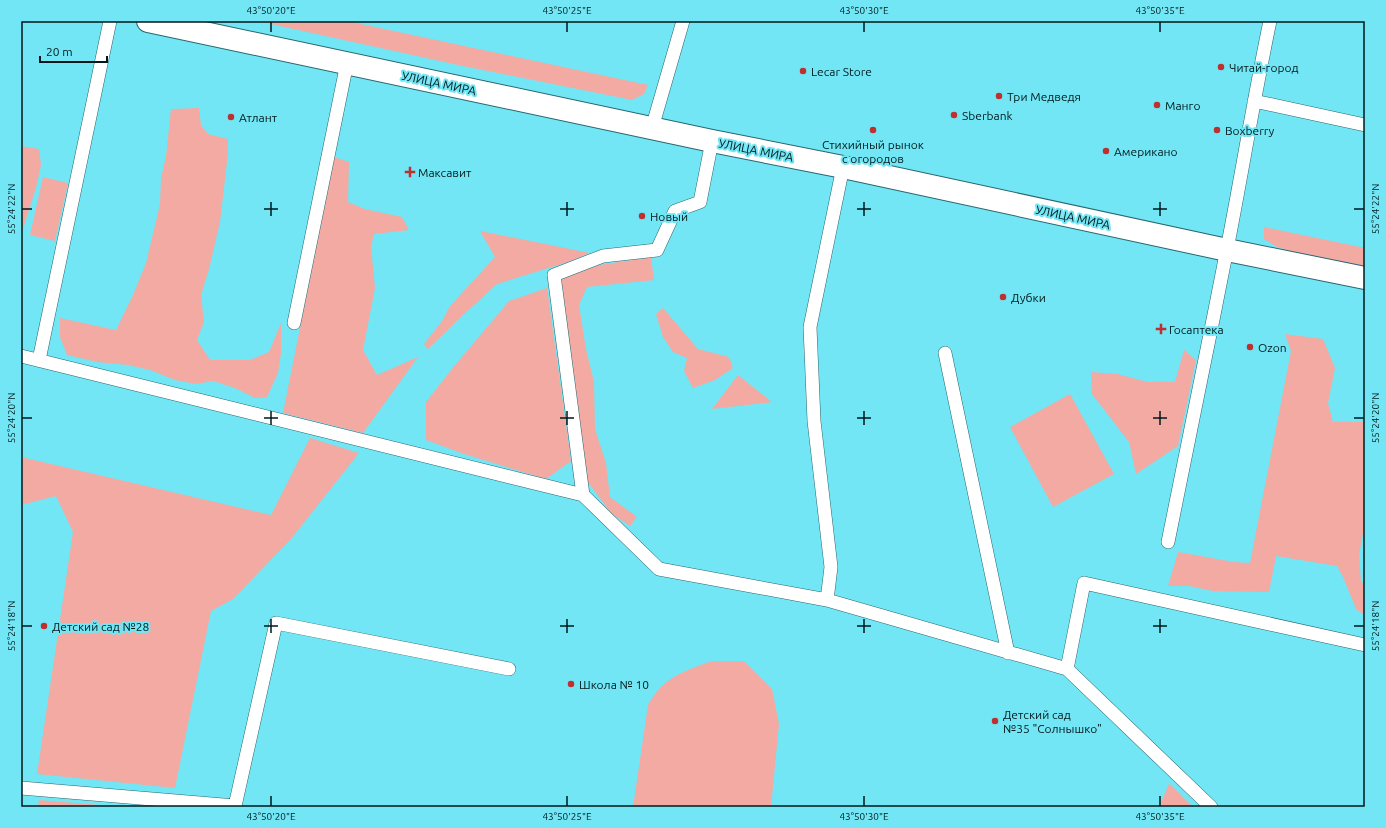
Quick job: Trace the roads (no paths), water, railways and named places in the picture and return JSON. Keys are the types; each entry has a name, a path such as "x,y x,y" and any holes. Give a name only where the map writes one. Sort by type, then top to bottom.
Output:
{"street":[{"name":"УЛИЦА МИРА","path":"148,21 1365,278"}],"lane":[{"path":"39,360 110,21"},
{"path":"652,128 683,21"},
{"path":"1168,542 1227,250 1270,21"},
{"path":"294,324 347,63"},
{"path":"1254,101 1365,125"},
{"path":"583,495 554,275 602,256 657,250 675,211 700,202 712,141"},
{"path":"827,600 831,567 814,421 810,327 843,167"},
{"path":"945,353 1008,653"},
{"path":"21,356 583,495 659,569 827,600 1067,669 1211,807"},
{"path":"1067,669 1084,583 1365,645"},
{"path":"21,788 235,806 276,624 509,669"}],"place":[{"name":"Читай-город","path":"1221,67"},
{"name":"Lecar Store","path":"803,71"},
{"name":"Три Медведя","path":"999,96"},
{"name":"Манго","path":"1157,105"},
{"name":"Sberbank","path":"954,115"},
{"name":"Атлант","path":"231,117"},
{"name":"Стихийный рынок с огородов","path":"873,130"},
{"name":"Boxberry","path":"1217,130"},
{"name":"Американо","path":"1106,151"},
{"name":"Максавит","path":"410,172"},
{"name":"Новый","path":"642,216"},
{"name":"Дубки","path":"1003,297"},
{"name":"Госаптека","path":"1161,329"},
{"name":"Ozon","path":"1250,347"},
{"name":"Детский сад №28","path":"44,626"},
{"name":"Школа № 10","path":"571,684"},
{"name":"Детский сад №35 \"Солнышко\"","path":"995,721"}]}
